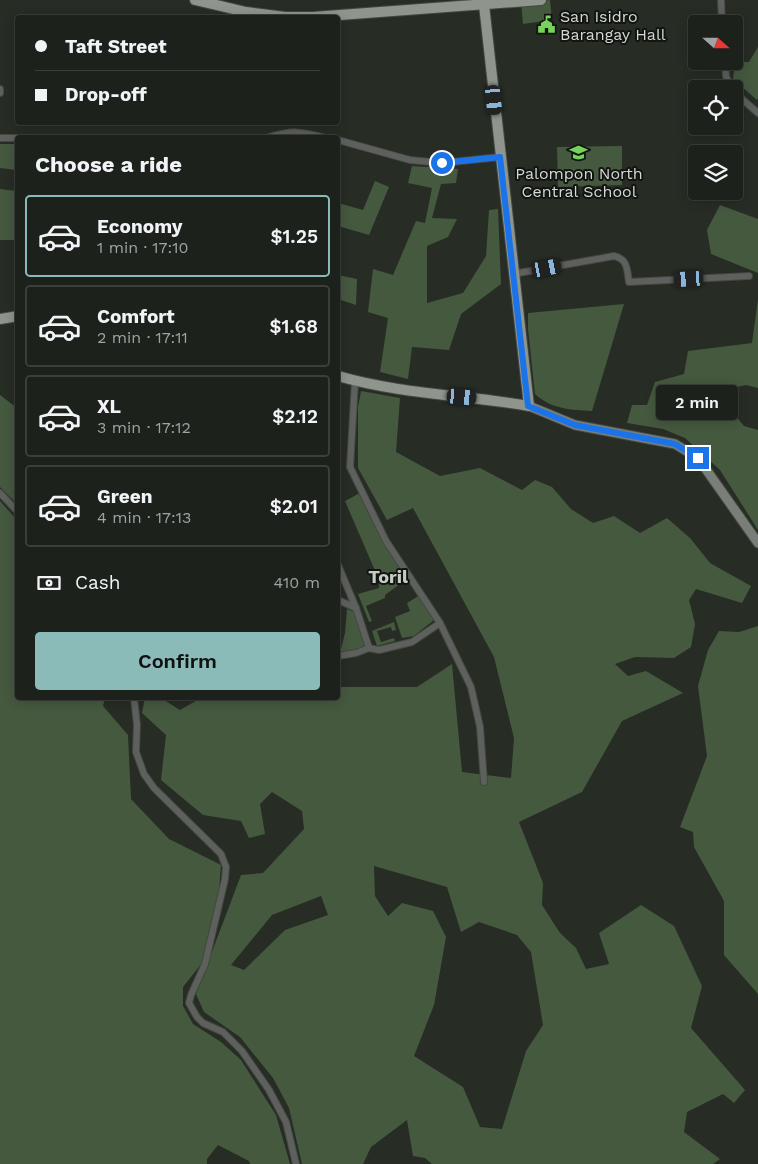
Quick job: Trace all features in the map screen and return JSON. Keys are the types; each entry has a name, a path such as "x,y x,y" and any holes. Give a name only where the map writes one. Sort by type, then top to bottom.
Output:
{"main road":[{"path":"195,0 246,12 269,15"},
{"path":"328,15 483,2 541,0"},
{"path":"483,2 528,406"},
{"path":"0,319 15,316"},
{"path":"340,377 427,394 528,406 575,425 675,444 698,458 758,544"}],"street":[{"path":"721,0 722,15"},
{"path":"0,88 0,93"},
{"path":"743,100 758,113"},
{"path":"275,135 299,131 314,135"},
{"path":"0,138 15,138"},
{"path":"340,141 410,160 442,163 500,157"},
{"path":"514,274 614,256 621,257 626,264 630,282 749,276"},
{"path":"355,381 350,467 386,542 440,623 471,687 480,727 484,782"},
{"path":"0,493 15,509"},
{"path":"340,570 356,608 369,648"},
{"path":"340,601 356,608"},
{"path":"340,656 356,653 369,648 379,650 412,642 440,623"},
{"path":"134,700 137,725 136,752 144,774 154,788 221,854 226,867 225,879 205,964 189,1003 197,1018 203,1023 223,1032 242,1051 269,1090 286,1122 296,1164"}],"green space":[{"path":"550,0 552,20 523,24 521,2"},
{"path":"758,47 757,100 743,88 743,80 733,79 734,70 743,70 743,62 749,62"},
{"path":"0,144 15,144 15,170 0,168"},
{"path":"622,146 622,185 558,187 557,147"},
{"path":"412,166 458,169 456,183 441,184 432,218 457,219 448,237 427,246 427,303 463,293 486,256 489,210 498,209 501,284 461,314 449,350 412,347 408,379 380,372 388,318 368,312 373,269 393,275 416,221 425,223 432,188 408,183"},
{"path":"375,181 389,187 369,235 340,227 340,204 363,210"},
{"path":"0,189 15,191 15,240 0,240"},
{"path":"720,205 758,219 758,273 711,254 707,230"},
{"path":"340,275 357,279 356,305 340,300"},
{"path":"758,299 758,388 746,385 737,387 734,394 734,414 744,426 758,430 758,530 720,470 685,438 663,429 627,423 632,405 647,405 655,382 684,374 688,351 752,343"},
{"path":"624,304 592,411 555,406 535,394 528,313"},
{"path":"361,391 400,398 396,452 440,476 480,468 522,490 535,480 552,487 571,509 593,523 614,516 640,533 667,518 690,538 710,563 751,586 742,603 696,589 689,600 695,624 691,647 674,658 635,657 615,664 628,676 646,671 683,693 622,721 582,792 519,822 543,883 542,905 560,933 576,948 586,969 609,964 599,933 641,905 674,926 702,986 691,1028 745,1090 734,1103 723,1094 687,1112 684,1132 720,1159 713,1164 432,1164 425,1158 413,1156 407,1120 371,1147 363,1164 302,1164 289,1108 273,1078 240,1037 204,1012 196,994 241,875 263,873 304,829 302,811 272,792 260,804 265,834 249,838 241,821 203,815 161,780 166,735 142,713 145,700 164,700 180,710 198,700 340,700 340,687 417,687 452,664 462,772 511,778 514,738 494,657 413,508 387,520 358,468 358,407","holes":["374,866 447,887 461,932 479,922 517,935 531,952 543,1025 526,1051 502,1129 480,1127 463,1087 414,1056 434,1005 446,937 433,911 402,903 388,916 375,896","321,896 328,915 285,930 244,970 231,965 272,915"]},
{"path":"0,395 15,406 15,502 0,487"},
{"path":"360,493 408,578 385,595 385,598 366,606 372,621 369,622 358,594 379,588 379,580 345,501"},
{"path":"0,501 15,518 15,700 104,700 103,706 128,735 131,799 169,839 221,865 218,902 202,963 183,987 183,1006 193,1024 221,1042 241,1060 276,1115 290,1164 250,1164 249,1161 218,1145 207,1159 207,1164 0,1164"},
{"path":"420,595 434,620 414,636 402,638 395,617 410,611 407,603"},
{"path":"347,609 355,612 365,645 362,649 340,653 345,633"},
{"path":"394,622 396,630 392,631 391,627 377,631 381,642 394,638 395,641 377,646 372,631"},
{"path":"758,626 758,994 724,955 724,901 694,847 693,832 680,827 707,756 698,686 708,650 719,631 739,632"}],"place":[{"name":"San Isidro Barangay Hall","path":"546,25"},
{"name":"Palompon North Central School","path":"579,152"}],"district":[{"name":"Toril","path":"388,577"}],"route":[{"path":"442,163 500,157 528,406 575,425 675,444 698,458"}]}
